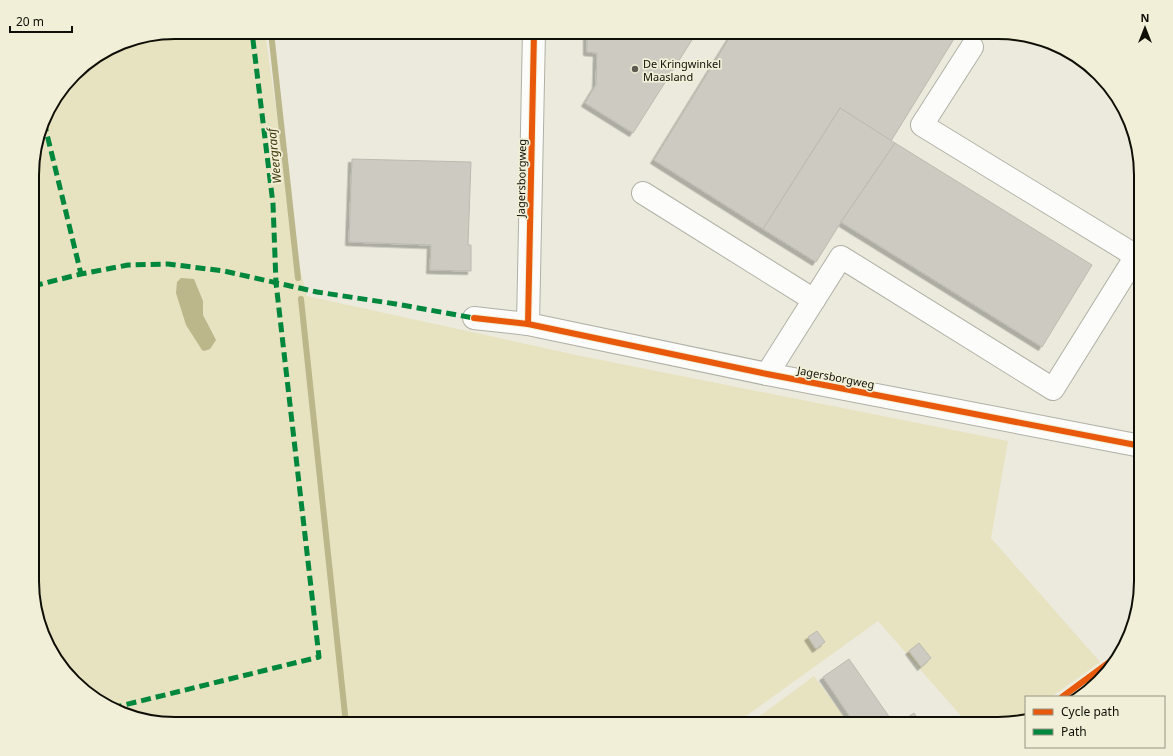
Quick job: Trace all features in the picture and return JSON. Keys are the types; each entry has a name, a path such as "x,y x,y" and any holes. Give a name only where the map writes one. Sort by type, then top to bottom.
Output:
{"street":[{"name":"Jagersborgweg","path":"528,324 534,39"},
{"path":"972,47 922,125 1134,256"},
{"path":"643,193 814,300"},
{"path":"767,374 841,258 1053,388 1134,264"},
{"name":"Jagersborgweg","path":"474,318 528,324 767,374 1134,445"}],"shaded area":[{"path":"266,39 297,258 307,296 576,355 1008,441 991,538 1100,662 1052,696 1025,696 1025,714 1007,717 962,717 878,621 745,717 166,717 131,710 99,694 79,677 62,657 46,625 40,599 39,175 40,157 46,131 57,107 67,92 85,73 99,62 123,49 157,40"},
{"path":"181,278 194,279 203,301 203,315 216,340 210,349 204,351 202,350 186,325 176,293 177,282"},
{"path":"814,676 844,717 758,717"}],"building":[{"name":"De Kringwinkel Maasland","path":"587,39 693,39 633,133 585,103 596,85 597,53 587,52"},
{"path":"729,39 954,39 891,141 840,108 763,229 654,160"},
{"path":"840,108 895,143 841,222 816,262 763,229"},
{"path":"895,143 1092,265 1042,347 841,222"},
{"path":"352,159 471,162 468,245 471,245 471,271 430,270 431,245 349,242"},
{"path":"817,631 825,642 816,649 808,637"},
{"path":"919,643 931,658 921,667 909,651"},
{"path":"849,659 889,717 850,717 823,677"},
{"path":"914,713 917,717 908,717"}],"waterway":[{"name":"Weergraaf","path":"272,39 298,278"},
{"path":"301,299 345,717"}],"marked path":[{"path":"121,706 319,657 276,283 273,204 253,39"},
{"path":"46,131 81,274"},
{"path":"39,284 81,274 128,265 168,264 224,271 317,292 474,318"}],"cycle path":[{"path":"528,324 534,39"},
{"path":"474,318 528,324 767,374 1134,445"},
{"path":"1063,696 1104,666"}],"place":[{"name":"De Kringwinkel Maasland","path":"635,69"}]}
